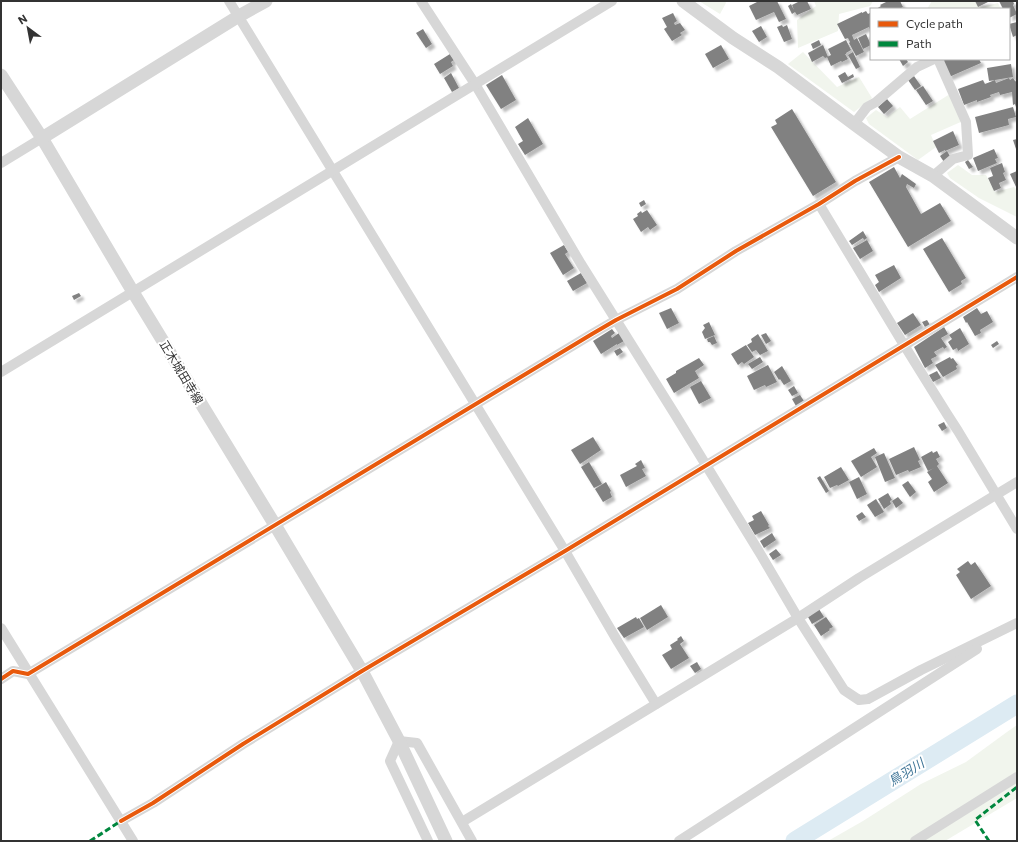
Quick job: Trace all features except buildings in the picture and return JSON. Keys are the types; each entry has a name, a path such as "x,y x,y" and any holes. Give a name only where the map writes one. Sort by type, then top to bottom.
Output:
{"street":[{"path":"229,1 332,171 425,320 656,704"},
{"path":"1,163 239,16 266,1"},
{"path":"421,1 475,84 580,264 844,690 859,700 868,699 921,670 1017,624"},
{"path":"1,372 612,1"},
{"path":"683,1 733,38 778,67 899,157 933,176 1015,235"},
{"path":"854,124 867,108 917,67 932,60"},
{"path":"933,176 953,159 968,154 966,122 938,60"},
{"name":"正木城田寺線","path":"1,75 42,138 133,292 362,671 399,741 446,841"},
{"path":"1,679 13,671 28,674 616,320 677,289 736,251 899,157"},
{"path":"819,204 1017,529"},
{"path":"121,822 153,803 243,744 362,671 565,551 1017,277"},
{"path":"462,822 798,618 859,578 1017,482"},
{"path":"679,841 1017,624"},
{"path":"1,628 28,674 133,841"},
{"path":"427,840 390,761 399,741 417,743 472,841"},
{"path":"915,841 1017,777"}],"shaded area":[{"path":"699,1 725,1 726,3 720,14"},
{"path":"814,1 873,1 870,6 839,14 838,31 798,48 797,20 816,6"},
{"path":"932,1 977,1 981,7 998,3 1000,8 928,8"},
{"path":"803,52 837,87 859,77 872,98 854,112 788,64"},
{"path":"950,94 963,121 931,135 936,147 918,160 869,124 866,118 876,110 887,117 900,107 910,119"},
{"path":"958,165 972,175 986,175 995,192 1014,187 1017,190 1017,217 979,198 950,178 947,173"},
{"path":"1017,725 1017,798 945,841 828,841 863,821 921,784 966,762"}],"waterway":[{"name":"鳥羽川","path":"795,841 1017,704"}],"marked path":[{"path":"989,841 975,820 1017,787"},
{"path":"90,841 121,821"}],"cycle path":[{"path":"1,679 13,671 28,674 592,334 677,289 736,251 899,157"},
{"path":"121,821 153,803 243,744 362,671 565,551 1017,277"}]}
